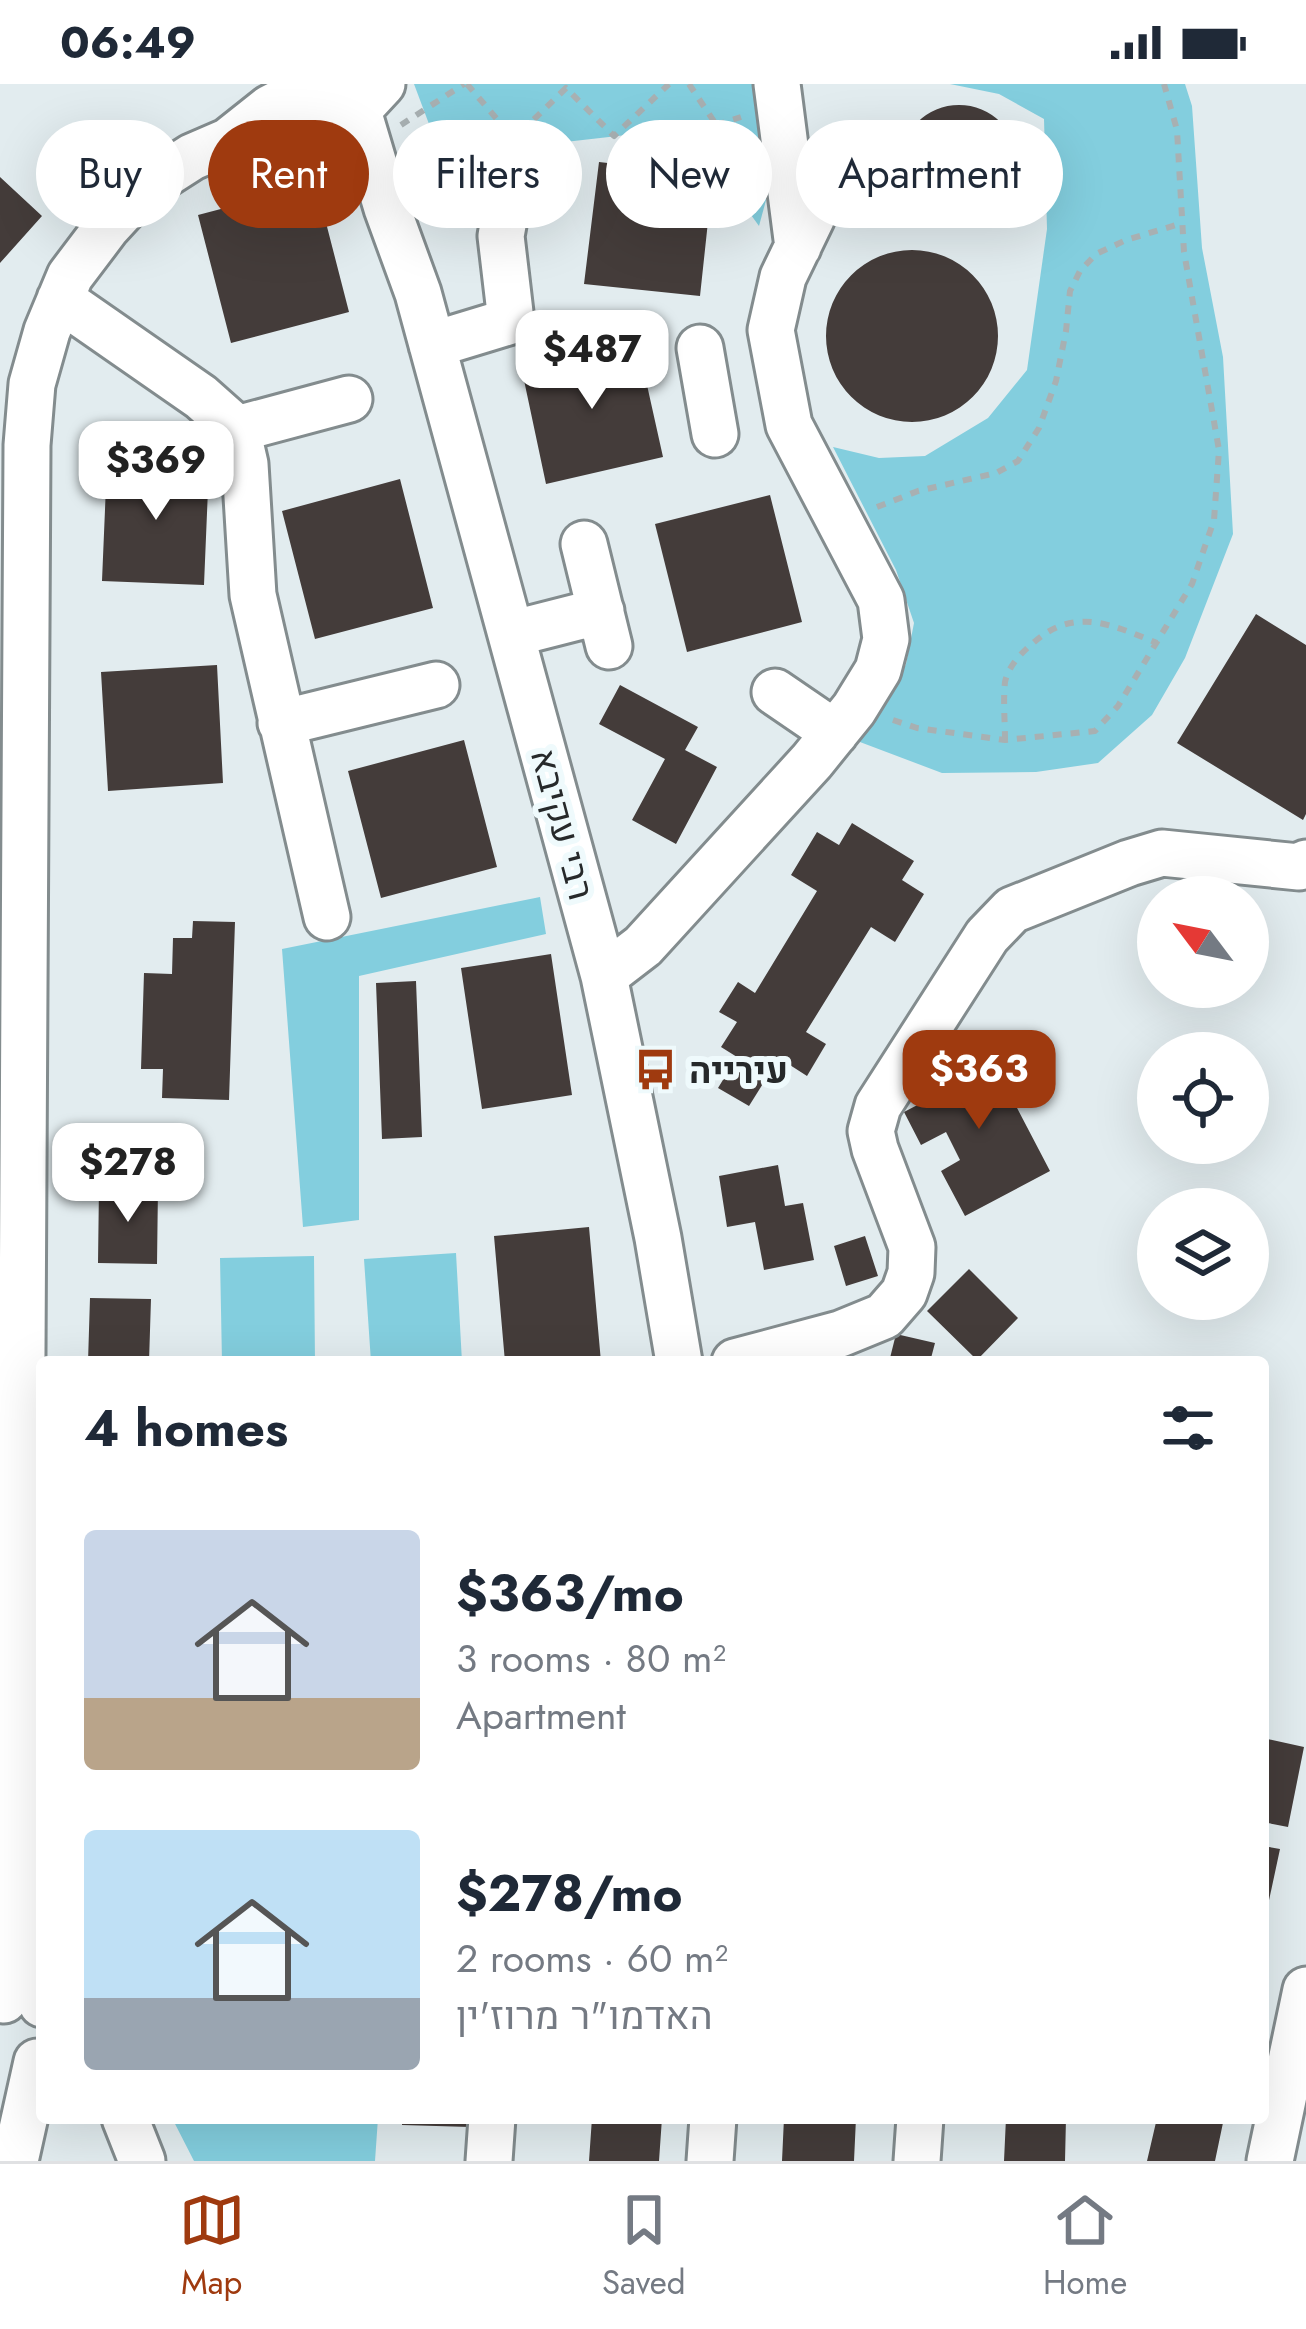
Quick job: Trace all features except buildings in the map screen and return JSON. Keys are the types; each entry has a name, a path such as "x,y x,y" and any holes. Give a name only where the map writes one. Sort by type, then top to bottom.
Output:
{"street":[{"path":"254,120 270,107 318,84"},
{"path":"604,976 643,946 812,761 878,670 886,639 880,600 789,425 771,330 783,278 805,232 777,84"},
{"path":"323,120 373,99"},
{"name":"רבי עקיבא","path":"373,99 410,207 418,292 604,976 678,1356"},
{"path":"22,2003 27,445 32,384 70,276 142,189 208,150"},
{"path":"432,345 511,320 502,228"},
{"path":"60,299 201,397 237,429 245,464 253,595 327,917"},
{"path":"700,348 712,416 781,381"},
{"path":"237,429 349,399"},
{"path":"511,634 605,629 584,544"},
{"path":"281,723 436,685"},
{"path":"775,692 845,721"},
{"path":"758,1356 840,1334 884,1316 904,1293 912,1247 875,1149 874,1118 987,936 1012,910 1162,853 1278,866 1306,863"},
{"path":"1270,2161 1306,1990"},
{"path":"11,2161 6,2104 20,2062"},
{"path":"489,2161 492,2124"},
{"path":"710,2161 713,2124"},
{"path":"917,2161 920,2124"}],"path":[{"path":"373,99 465,84 514,139 566,88 614,136 669,84"},
{"path":"689,84 713,120"},
{"path":"845,721 1005,740 1095,730 1118,706 1192,584 1214,520 1219,450 1184,252 1177,130 1164,84"},
{"path":"841,523 918,491 995,473 1018,461 1039,428 1055,382 1070,291 1080,271 1096,254 1126,240 1183,223"},
{"path":"1005,740 1005,678 1020,654 1046,631 1080,619 1118,627 1157,643"}],"shaded area":[{"path":"414,84 763,84 768,120 606,120 606,137 582,140 582,120 428,120"},
{"path":"950,84 1185,84 1192,106 1202,248 1223,357 1233,534 1185,658 1152,715 1098,763 1036,772 942,773 852,739 887,703 906,664 914,623 896,570 833,447 879,458 925,456 988,418 1027,370 1047,228 1063,228 1063,120 1044,120 999,94"},
{"path":"540,897 546,934 359,976 359,1220 303,1227 282,949"},
{"path":"456,1253 462,1356 371,1356 364,1259"},
{"path":"314,1256 315,1356 222,1356 220,1258"},
{"path":"175,2124 378,2124 375,2161 194,2161"}],"place":[{"name":"עירייה","path":"655,1070"}]}
